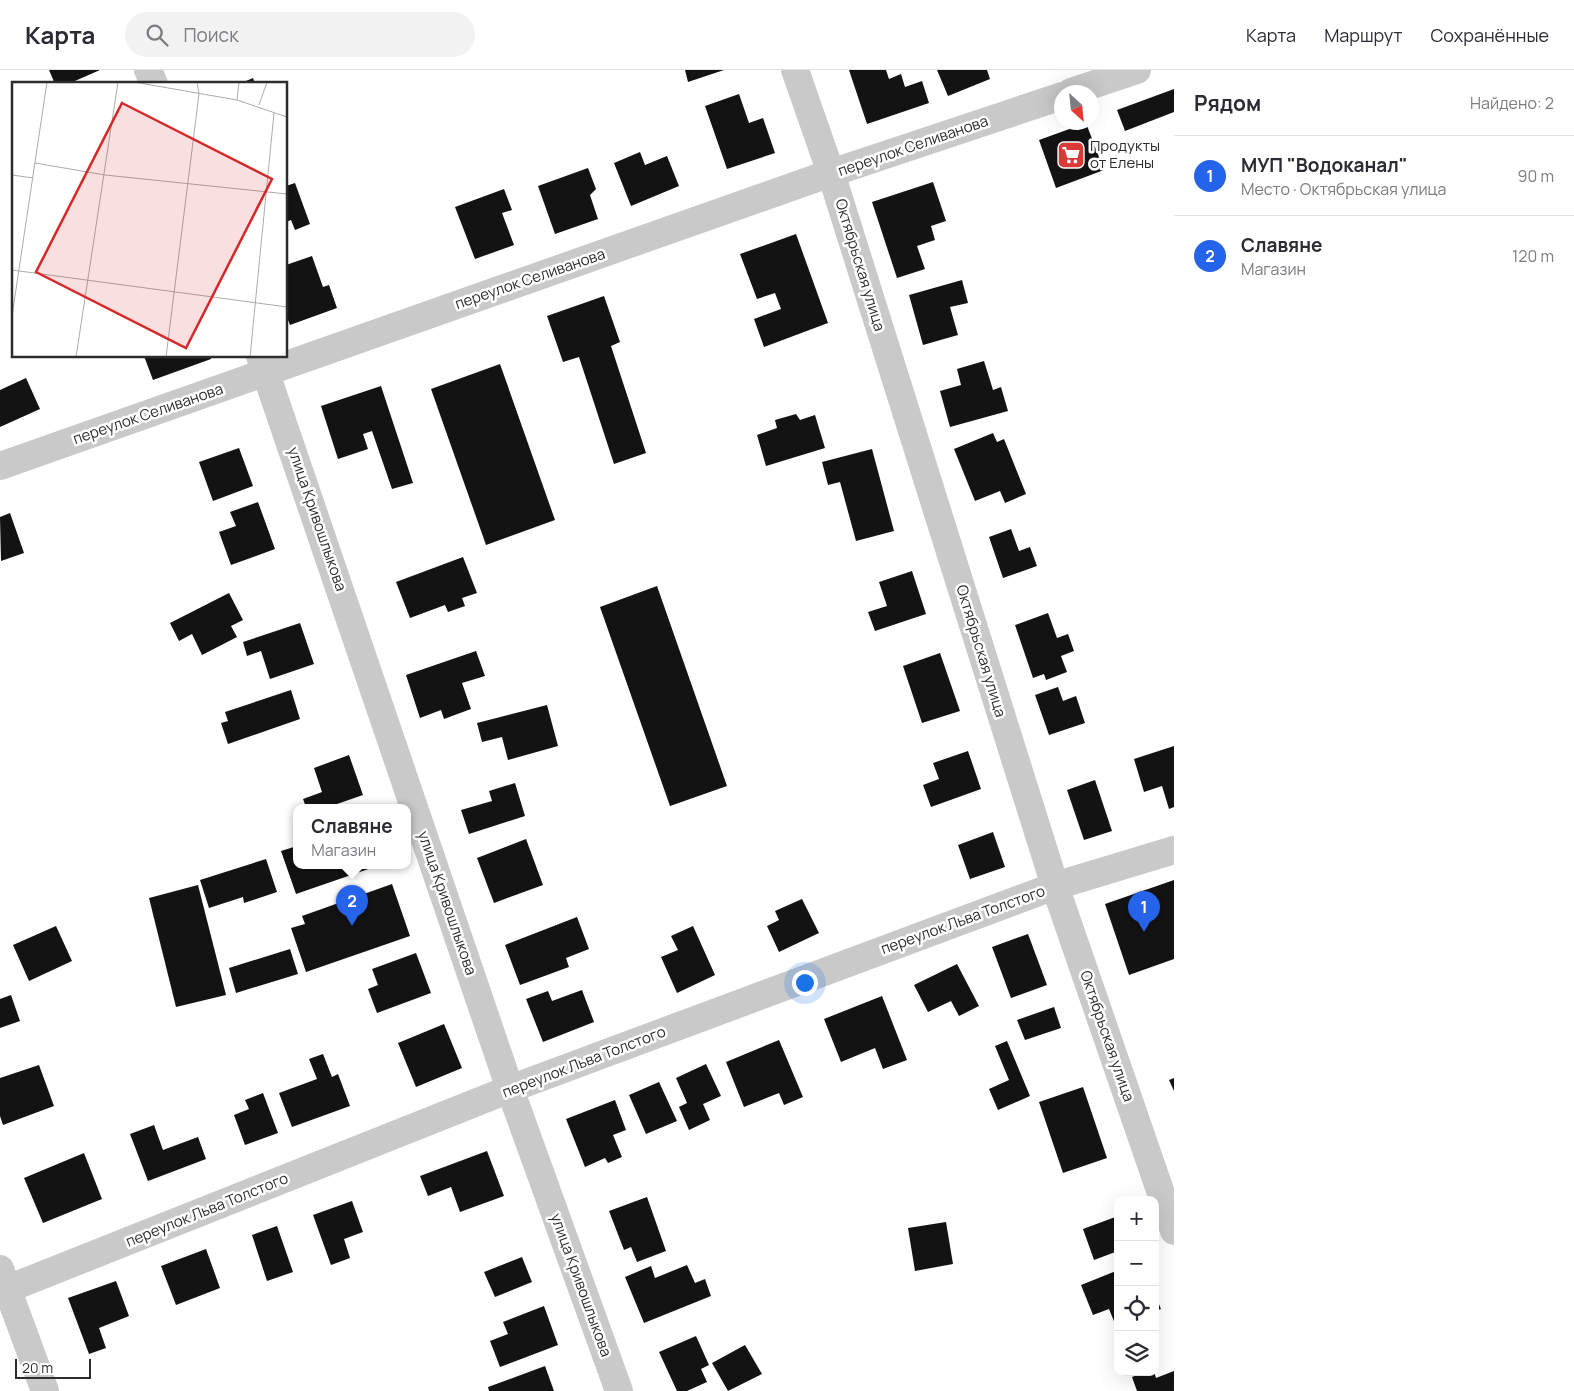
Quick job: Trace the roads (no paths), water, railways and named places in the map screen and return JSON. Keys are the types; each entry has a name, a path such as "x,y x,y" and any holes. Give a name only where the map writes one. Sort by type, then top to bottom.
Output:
{"street":[{"path":"148,70 153,82"},
{"name":"Октябрьская улица","path":"795,70 831,174 1055,886 1174,1231"},
{"path":"1092,85 1138,70"},
{"name":"переулок Селиванова","path":"288,356 1054,99"},
{"name":"переулок Селиванова","path":"0,466 282,358"},
{"name":"улица Кривошлыкова","path":"264,364 510,1089 619,1391"},
{"name":"переулок Льва Толстого","path":"3,1284 510,1089 1055,886 1174,850"},
{"path":"3,1284 45,1391"}],"place":[{"name":"Продукты от Елены","path":"1071,155"},
{"name":"Славяне","path":"352,926"},
{"name":"МУП \"Водоканал\"","path":"1144,932"}]}
